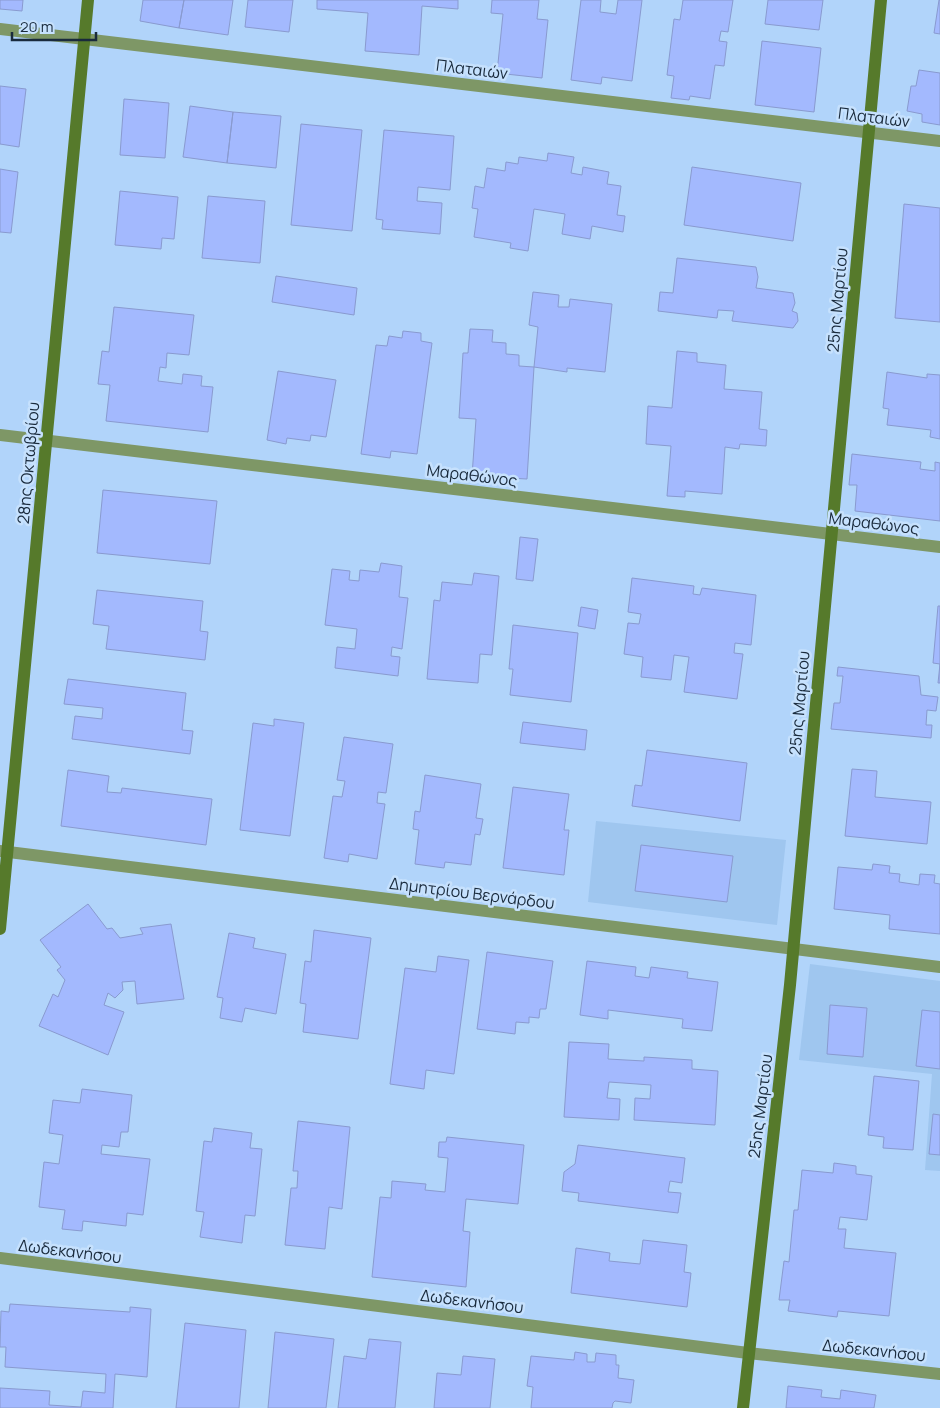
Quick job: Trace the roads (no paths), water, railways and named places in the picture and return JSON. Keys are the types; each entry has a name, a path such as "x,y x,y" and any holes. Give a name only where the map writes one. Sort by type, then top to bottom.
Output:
{"street":[{"name":"28ης Οκτωβρίου","path":"0,929 4,851 88,0"},
{"name":"25ης Μαρτίου","path":"743,1408 794,949 881,0"},
{"name":"Πλαταιών","path":"0,29 940,141"},
{"name":"Μαραθώνος","path":"0,435 940,547"},
{"name":"Δημητρίου Βερνάρδου","path":"4,851 940,967"},
{"name":"Δωδεκανήσου","path":"0,1258 748,1353 940,1374"}]}
